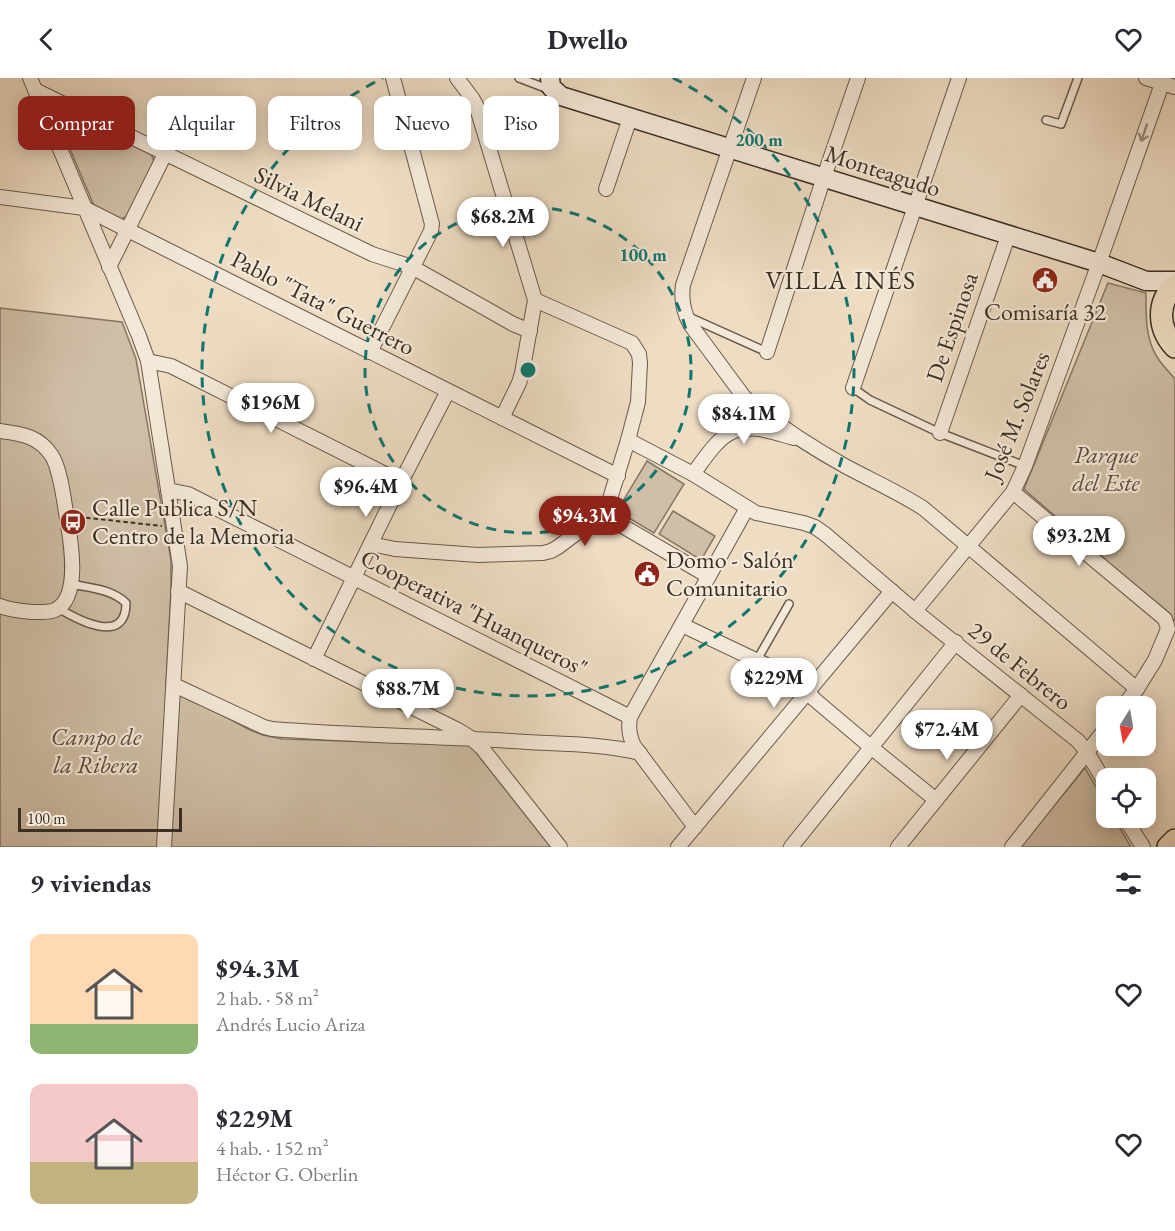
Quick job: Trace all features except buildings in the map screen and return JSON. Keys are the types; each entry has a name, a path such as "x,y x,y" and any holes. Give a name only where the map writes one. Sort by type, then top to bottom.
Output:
{"main road":[{"path":"1175,283 1163,302 1160,314 1167,339 1175,347"},
{"path":"1168,847 1175,840"}],"street":[{"path":"370,352 431,231 432,224 393,78"},
{"path":"457,78 476,105 535,300 519,383 502,418"},
{"path":"754,78 683,285 682,299 685,315 690,324 744,397 802,440 842,465 913,502 969,546 1137,689"},
{"path":"767,352 858,78"},
{"path":"853,388 959,78"},
{"path":"1146,78 1167,83"},
{"name":"José M. Solares","path":"915,611 1013,492 1025,466 1167,83"},
{"path":"33,84 148,361 180,566 164,847"},
{"name":"Silvia Melani","path":"33,84 165,154 372,255 412,267 493,313 530,331"},
{"name":"Monteagudo","path":"553,86 561,96 1099,263 1146,281 1175,283"},
{"path":"606,189 630,117"},
{"path":"109,267 165,154"},
{"name":"Pablo \"Tata\" Guerrero","path":"0,197 84,208 618,476"},
{"name":"De Espinosa","path":"940,433 1008,236"},
{"name":"Monteagudo","path":"1133,277 1147,287 1156,298 1160,314"},
{"path":"371,544 395,549 478,555 543,553 558,547 602,514 618,476 636,414 640,390 638,350 632,343 535,300"},
{"path":"148,361 171,366 401,482"},
{"path":"314,659 448,391"},
{"path":"693,474 722,438 733,431 765,430 802,440"},
{"path":"0,431 31,437 52,456 63,495 72,567 71,584 66,599 53,611 16,610 0,606"},
{"path":"628,440 693,474 756,513 815,527 892,591 678,847"},
{"name":"Cooperativa \"Huanqueros\"","path":"168,490 188,494 355,577 629,721"},
{"path":"1013,492 1165,619 1168,629 1155,660 1131,696"},
{"path":"609,748 621,738 747,508"},
{"path":"602,514 708,576"},
{"path":"178,591 471,738 482,748 560,847"},
{"name":"29 de Febrero","path":"892,591 1077,741 1096,768"},
{"path":"682,625 800,681 814,699 936,800"},
{"path":"791,847 956,642"},
{"path":"174,685 272,729 471,738 623,749 640,753"},
{"path":"898,847 1021,695"},
{"path":"423,736 429,726 424,713"},
{"path":"629,721 634,746 695,827"},
{"path":"1012,847 1096,741"},
{"path":"1131,828 1143,847"}],"lane":[{"path":"519,78 553,86"},
{"path":"1046,120 1061,124 1078,78"},
{"path":"685,315 767,352"},
{"path":"853,388 870,400 940,433 1025,466"},
{"path":"58,608 100,627 116,625 123,620 126,603 120,597 71,584"},
{"path":"758,660 789,604"}],"path":[{"path":"75,508 80,517 174,527"}],"green space":[{"path":"135,146 151,154 154,161 127,216 120,220 95,208 70,150 135,150"},
{"name":"Parque del Este","path":"1108,283 1146,293 1150,342 1159,360 1175,379 1175,621 1024,489"},
{"name":"Campo de la Ribera","path":"0,308 122,322 136,359 171,560 166,685 250,730 282,739 470,745 551,847 0,847"},
{"path":"647,461 684,484 654,533 617,511"},
{"path":"673,511 715,536 701,560 659,534"},
{"path":"1085,768 1096,787 1096,828 1120,828 1131,847 1020,847"}],"place":[{"name":"Comisaría 32","path":"1045,280"},
{"name":"Calle Publica S/N Centro de la Memoria","path":"73,522"},
{"name":"Domo - Salón Comunitario","path":"647,574"}],"district":[{"name":"VILLA INÉS","path":"841,280"}]}
